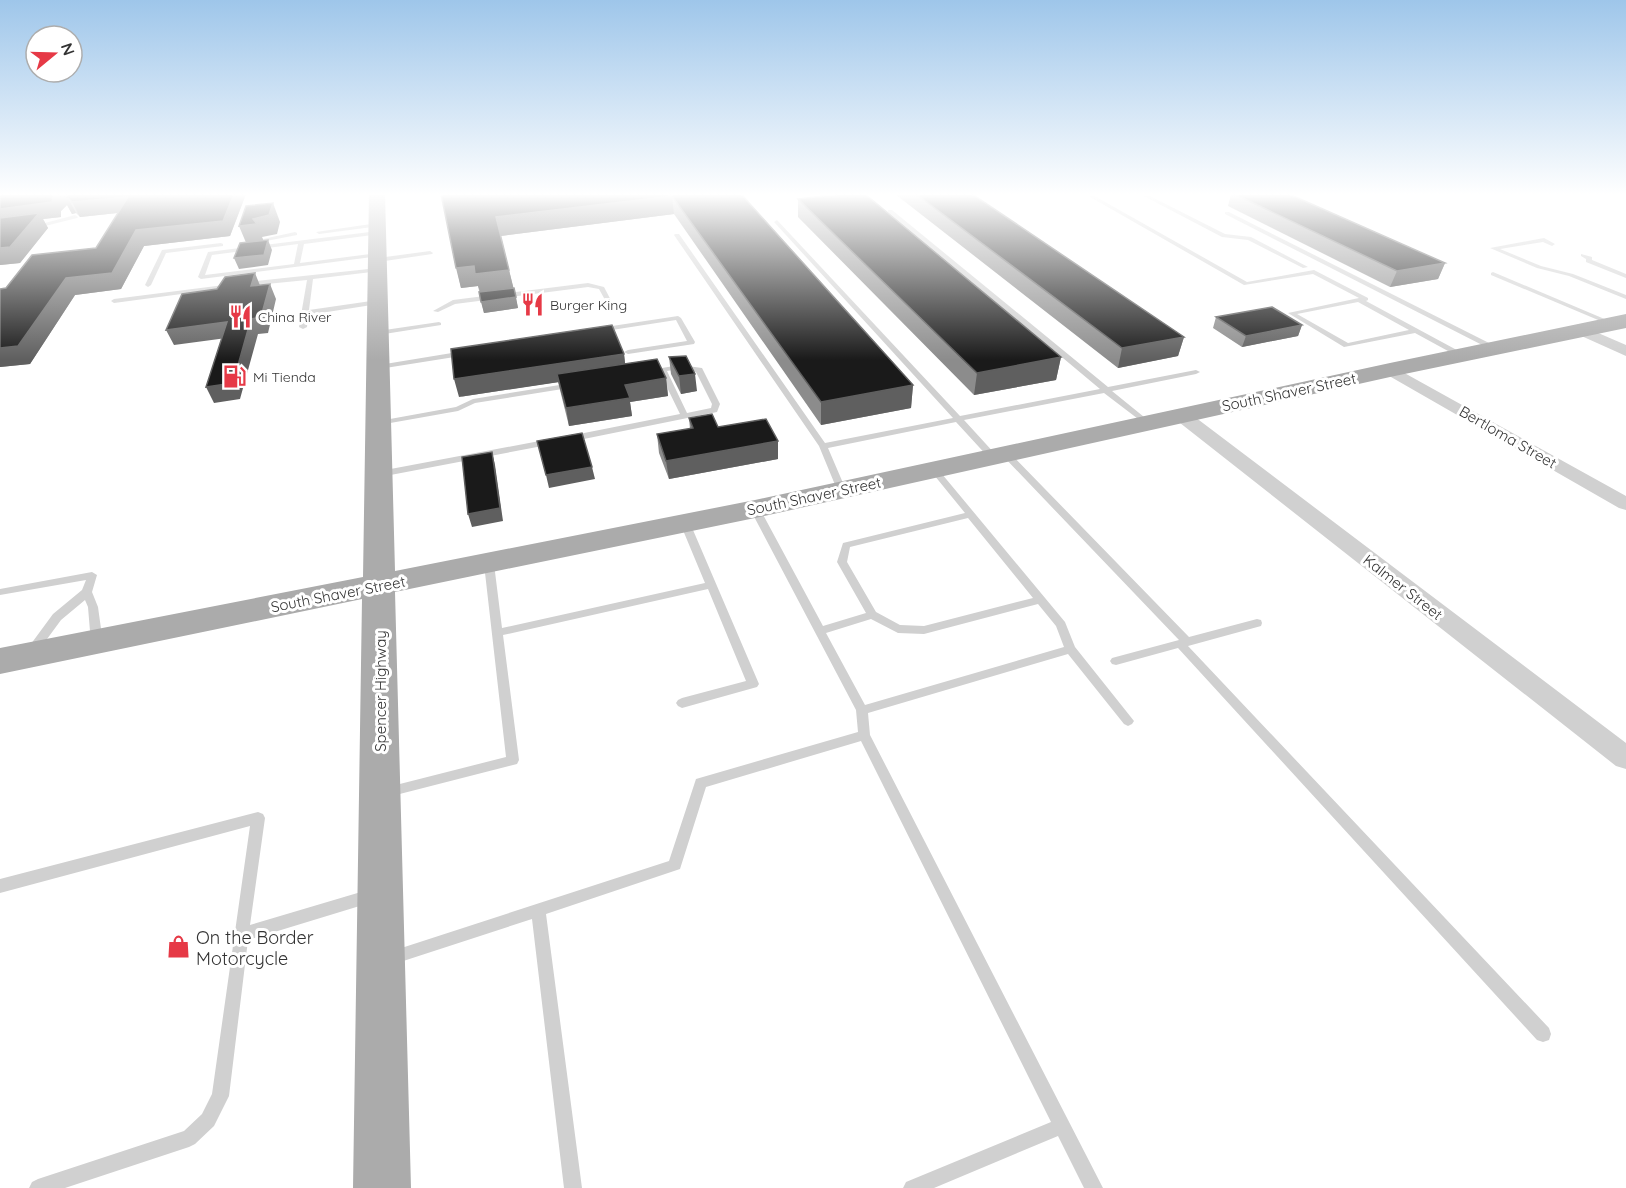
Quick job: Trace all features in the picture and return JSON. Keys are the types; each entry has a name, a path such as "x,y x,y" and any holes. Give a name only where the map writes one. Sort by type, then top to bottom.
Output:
{"main road":[{"name":"Spencer Highway","path":"378,249 382,1188"},
{"name":"South Shaver Street","path":"14,658 686,524 1181,415 1619,323"}],"street":[{"path":"1582,331 1626,351"},
{"name":"Bertloma Street","path":"1390,370 1626,504"},
{"name":"Kalmer Street","path":"1181,415 1626,758"}],"lane":[{"path":"148,285 164,251 176,249"},
{"path":"240,249 210,253 201,277 297,265 371,249"},
{"path":"297,265 300,249"},
{"path":"114,301 298,278 310,279 375,249"},
{"path":"393,249 430,253"},
{"path":"687,249 823,447 841,490"},
{"path":"802,249 959,419 1000,455 1183,643 1544,1034"},
{"path":"936,249 1146,423"},
{"path":"1185,249 1246,284 1314,272 1366,299 1291,313 1347,345 1416,331"},
{"path":"1271,249 1305,267"},
{"path":"1299,249 1495,348"},
{"path":"1496,249 1539,267 1571,275 1626,297"},
{"path":"1583,255 1590,258 1588,261 1626,276"},
{"path":"1493,274 1619,323"},
{"path":"303,327 310,279"},
{"path":"436,311 453,302 588,285 602,288 612,308"},
{"path":"1614,292 1626,290"},
{"path":"1359,300 1462,355"},
{"path":"305,313 378,302"},
{"path":"588,332 678,318 691,342 628,352"},
{"path":"378,333 439,324"},
{"path":"379,367 476,352"},
{"path":"379,474 708,413 714,410 716,404 699,370 680,367 640,374"},
{"path":"663,370 685,417"},
{"path":"823,447 1196,372"},
{"path":"379,423 458,409 473,401 582,383"},
{"path":"933,470 1061,625 1070,650 1128,721"},
{"path":"755,509 862,710 864,735 902,805 1094,1188"},
{"path":"970,515 846,545 842,562 872,615 898,629 924,630 1040,600"},
{"path":"682,703 753,684 686,524"},
{"path":"380,795 513,760 489,564"},
{"path":"0,592 92,575 87,592 14,658"},
{"path":"497,633 711,585"},
{"path":"87,592 93,606 97,643"},
{"path":"820,631 872,615"},
{"path":"1116,661 1257,623"},
{"path":"862,710 1070,650"},
{"path":"380,962 675,865 701,783 864,735"},
{"path":"0,886 258,818 220,1096 208,1120 189,1138 38,1188"},
{"path":"241,935 380,893"},
{"path":"538,909 573,1188"},
{"path":"912,1188 1062,1126"}],"building":[{"path":"83,249 125,249 112,273 66,278 18,346 0,348 0,289 6,288 32,255"},
{"path":"237,249 265,249 264,255 234,258"},
{"path":"452,249 504,249 509,270 475,274 474,266 456,268"},
{"path":"711,249 791,249 913,385 821,402"},
{"path":"850,249 932,249 1061,357 977,373"},
{"path":"990,249 1054,249 1184,337 1122,348"},
{"path":"1351,249 1414,249 1445,263 1397,271"},
{"path":"255,273 251,286 270,284 261,317 251,319 233,383 206,387 227,322 166,330 182,294 217,289 225,277"},
{"path":"514,288 516,297 481,302 479,292"},
{"path":"1272,307 1302,325 1246,336 1216,317"},
{"path":"612,325 624,354 454,379 451,349"},
{"path":"686,356 695,374 679,376 669,357"},
{"path":"657,359 666,378 625,385 630,398 566,408 557,374"},
{"path":"712,414 718,427 766,419 778,441 666,461 657,434 693,428 689,418"},
{"path":"582,433 592,467 546,475 537,441"},
{"path":"492,452 500,508 468,514 462,457"}],"place":[{"name":"Burger King","path":"532,305"},
{"name":"China River","path":"240,317"},
{"name":"Mi Tienda","path":"235,377"},
{"name":"On the Border Motorcycle","path":"178,947"}]}
